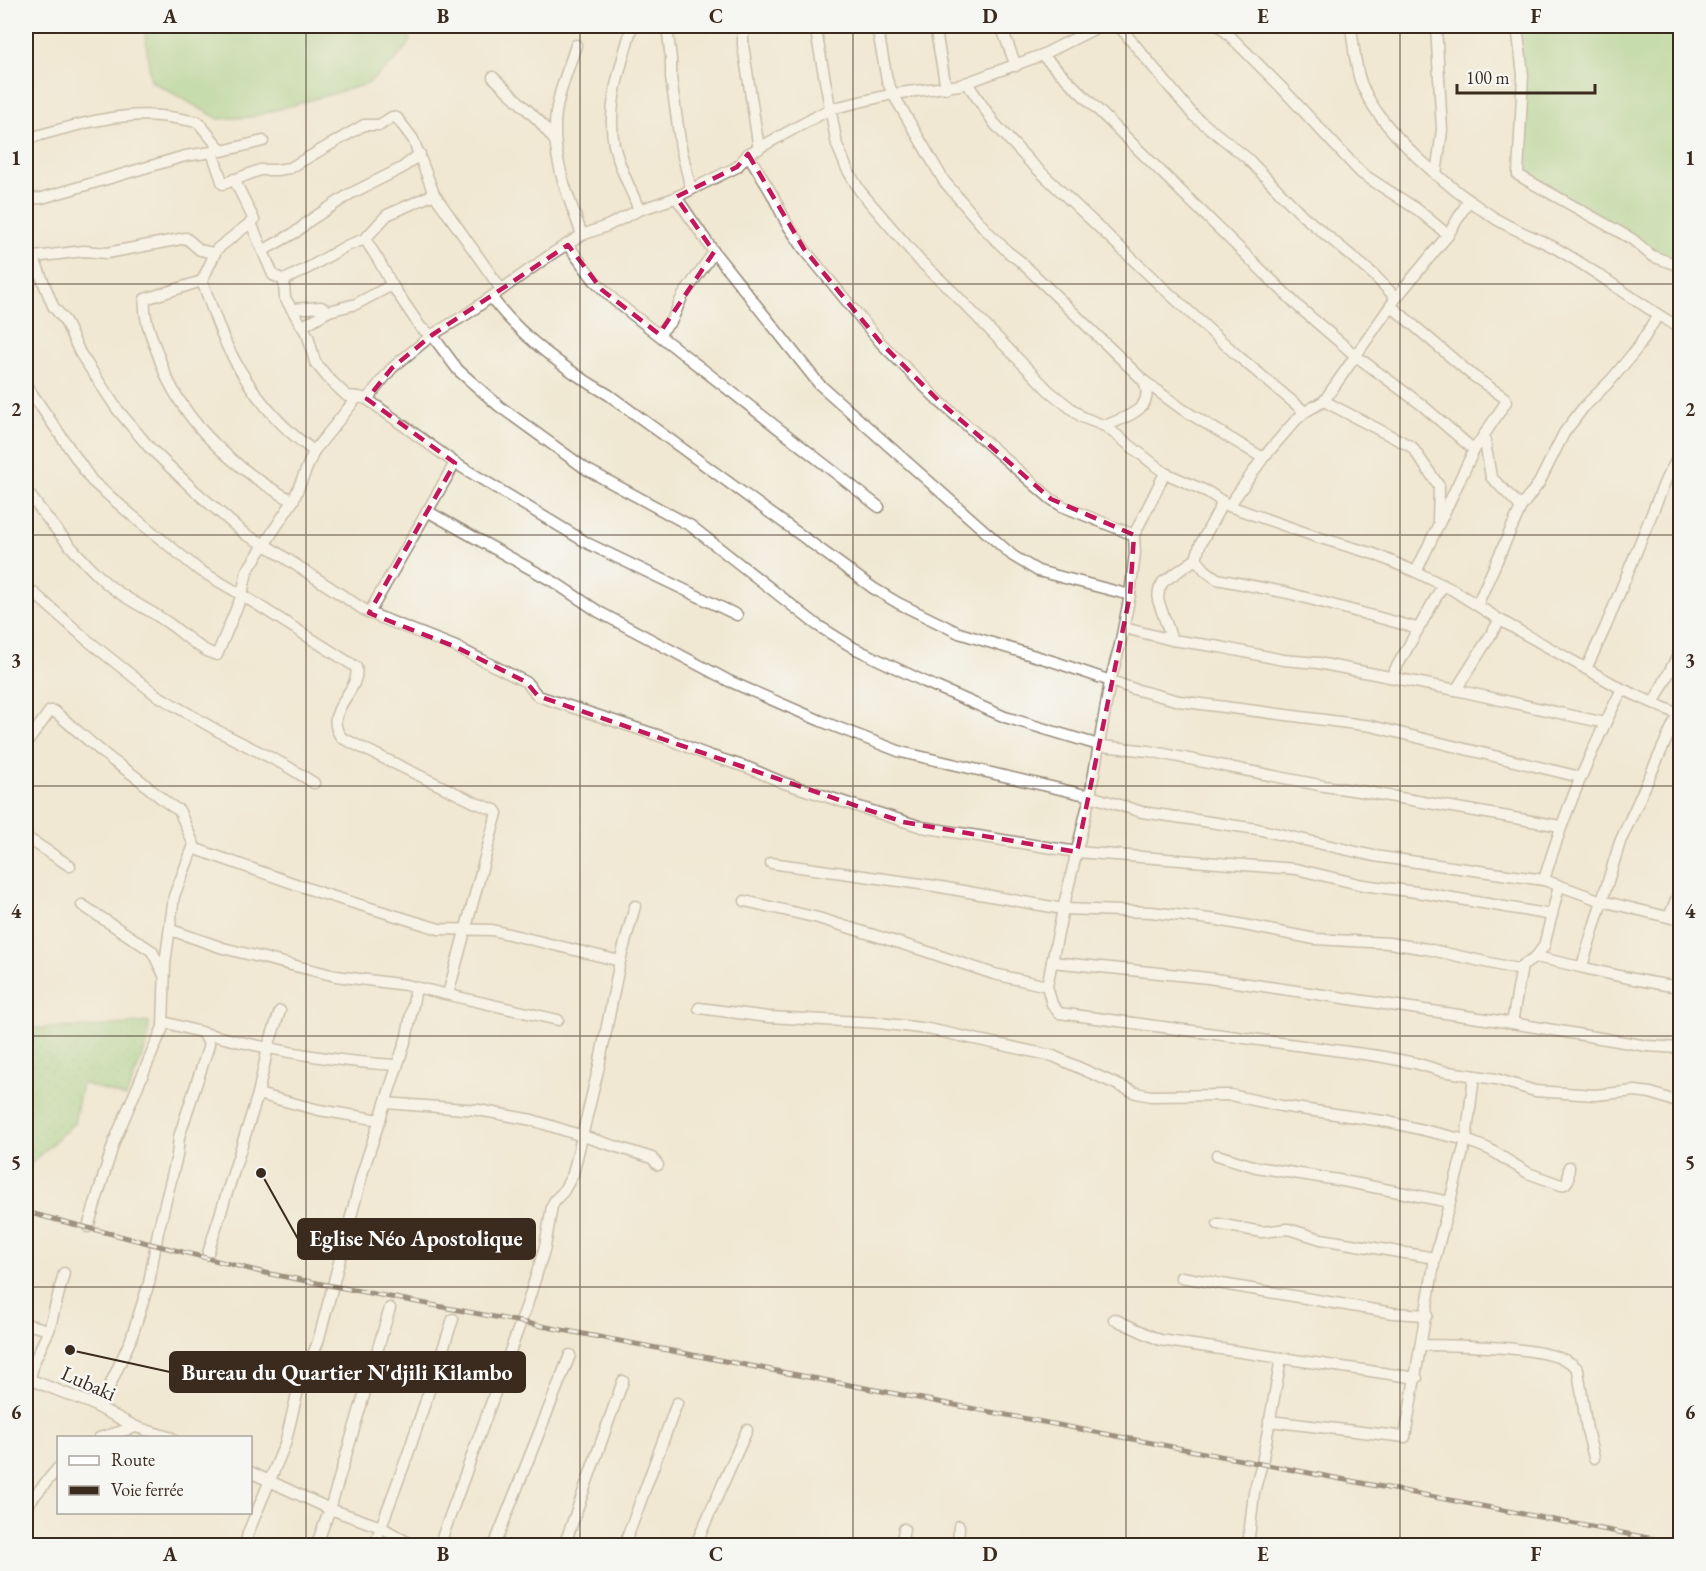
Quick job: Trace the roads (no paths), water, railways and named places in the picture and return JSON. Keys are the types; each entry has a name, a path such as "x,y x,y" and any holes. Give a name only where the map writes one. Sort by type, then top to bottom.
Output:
{"street":[{"path":"632,26 616,88 613,126 614,145 639,210"},
{"path":"667,26 671,78 681,148 692,189"},
{"path":"743,26 743,45 759,148"},
{"path":"815,26 837,145 860,191 894,232 1048,391 1082,417 1105,426 1165,473 1208,492 1226,504 1317,537 1374,554 1416,572 1443,585 1622,690 1679,714 1620,842 1582,966"},
{"path":"877,26 887,80 894,94 944,181 986,230 1144,381 1182,409 1263,458"},
{"path":"935,26 946,88"},
{"path":"1002,26 1016,66"},
{"path":"26,490 40,510 105,582 215,656 219,654 242,595 247,571 293,501 314,451 392,368 432,335 582,236 639,210 676,197 737,167 748,154 830,109 894,94 946,88 967,83 1042,55 1100,26"},
{"path":"1119,26 1194,116 1247,158 1302,215 1373,274 1394,302 1472,375 1505,398 1505,405 1474,450 1416,572"},
{"path":"1220,26 1361,173 1418,210 1448,235"},
{"path":"1351,26 1360,81 1379,114 1436,175 1497,219 1609,280 1680,328"},
{"path":"1436,26 1442,130 1436,175"},
{"path":"1517,26 1523,75 1518,174 1576,210 1632,239 1652,256 1680,266"},
{"path":"576,45 558,104 555,125 561,180 582,236"},
{"path":"1042,55 1300,308 1356,356 1422,405 1474,450"},
{"path":"493,76 554,138 558,154"},
{"path":"967,83 995,124 1030,162 1161,286 1238,356 1305,412"},
{"path":"26,139 84,123 124,118 159,116 198,122 217,151 223,184 261,170 290,168 364,125 380,125 392,117 397,118 413,139 434,194 501,289"},
{"path":"26,199 42,198 184,156 263,141"},
{"path":"264,250 296,232 309,220 350,194 402,168 420,154"},
{"path":"748,154 787,224 804,249 881,343 939,401 1051,499 1062,506 1134,535"},
{"path":"234,179 254,220 213,253 202,281 229,349 245,375 272,414 298,440 314,451"},
{"path":"284,280 346,246 365,239 387,215 434,194"},
{"path":"676,197 714,252 819,384 1013,556 1046,574 1130,595"},
{"path":"1172,640 1158,600 1158,590 1163,582 1196,559 1200,545 1226,504 1263,458 1305,412 1324,401 1394,302 1448,235 1469,200"},
{"path":"251,223 273,275 284,280"},
{"path":"28,257 84,251 107,253 186,238 200,250 213,253"},
{"path":"365,239 421,328 432,335 458,370 499,406 586,469 691,526 817,625 854,648 1005,717 1098,745 1149,751 1324,786 1560,826"},
{"path":"26,241 28,257 37,266 53,306 68,325 80,353 117,410 149,447 195,490 246,535 264,544 369,614 456,647 526,682 538,696 666,738 784,783 922,827 1077,852 1296,869 1363,885 1424,892 1552,915"},
{"path":"568,245 602,290 879,507"},
{"path":"658,334 672,320 682,297 714,252"},
{"path":"284,280 285,298 308,336 315,362 347,396 362,398 455,463 589,544 737,615"},
{"path":"202,281 145,299 144,307 150,333 168,381 192,420 230,459 272,490 293,501"},
{"path":"303,326 329,311 356,304 392,285"},
{"path":"491,297 508,319 578,377 609,395 873,588 959,633 1055,662 1110,682 1179,701 1371,726 1477,750 1580,777"},
{"path":"292,309 321,307 329,311"},
{"path":"1477,605 1521,507 1539,483 1564,433 1583,408 1612,379 1639,346 1658,315"},
{"path":"1105,426 1141,408 1147,389 1144,381"},
{"path":"26,385 92,481 135,518 199,570 356,667 357,674 337,714 336,728 342,738 495,810 497,813 448,994"},
{"path":"1324,401 1412,447 1439,486 1438,526"},
{"path":"1484,436 1491,477 1521,507"},
{"path":"1586,669 1666,479 1680,454"},
{"path":"369,614 455,463"},
{"path":"1165,473 1134,535 1135,553 1124,628 1110,682 1090,796 1047,986 1052,1004 1059,1013 1378,1056 1442,1071 1496,1079 1535,1091 1595,1095 1635,1091 1651,1093 1680,1103"},
{"path":"427,512 542,575 599,612 729,681 901,753 1090,796 1142,812 1257,829 1374,856 1544,880 1602,901 1675,918 1680,890"},
{"path":"1196,559 1205,570 1218,579 1288,593 1418,628"},
{"path":"1391,677 1443,585"},
{"path":"26,586 86,639 155,694 314,783"},
{"path":"1456,690 1500,620"},
{"path":"1124,628 1172,640 1391,677 1605,723"},
{"path":"1654,702 1680,651"},
{"path":"1544,880 1560,826 1580,777 1622,690"},
{"path":"26,744 50,711 54,711 111,760 148,786 174,809 179,810 193,848 174,896 164,976 164,1022 114,1142 88,1227"},
{"path":"26,837 70,866"},
{"path":"193,848 261,873 439,929 492,930 620,961"},
{"path":"771,863 913,883 1063,909 1151,912 1218,920 1315,939 1389,943 1521,970"},
{"path":"1512,1023 1521,970 1525,964 1536,957 1544,946 1559,886"},
{"path":"745,901 818,918 994,974 1047,986"},
{"path":"82,905 152,951 164,976"},
{"path":"439,1545 527,1305 545,1247 552,1206 573,1174 599,1065 620,961 635,906"},
{"path":"171,930 223,948 336,976 406,985 558,1020"},
{"path":"1536,957 1582,966 1632,980 1680,987"},
{"path":"1052,962 1208,978 1512,1023 1647,1046 1680,1048"},
{"path":"245,1545 285,1444 297,1394 318,1342 363,1171 411,1020 416,988"},
{"path":"699,1008 768,1017 916,1027 1053,1056 1136,1093 1151,1096 1231,1095 1281,1107 1389,1122 1466,1140 1489,1149 1528,1173 1561,1185 1568,1180 1569,1167"},
{"path":"208,1253 258,1094 268,1047 280,1011"},
{"path":"164,1022 204,1034 349,1062 397,1065"},
{"path":"100,1407 131,1339 149,1283 158,1232 177,1156 179,1137 208,1048 208,1041 204,1034"},
{"path":"1269,1421 1405,1437 1417,1378 1435,1258 1466,1140 1474,1076"},
{"path":"258,1094 319,1110 380,1120"},
{"path":"386,1103 478,1110 532,1120 652,1158 658,1165"},
{"path":"1217,1155 1256,1167 1401,1191 1450,1202"},
{"path":"1218,1224 1262,1232 1288,1229 1322,1239 1435,1258"},
{"path":"28,1378 49,1330 64,1273"},
{"path":"1181,1277 1393,1313 1427,1315"},
{"path":"316,1545 330,1509 390,1308"},
{"path":"374,1545 412,1443 453,1319"},
{"path":"1114,1319 1160,1340 1417,1378"},
{"path":"26,1324 49,1330"},
{"path":"1422,1345 1498,1347 1557,1357 1574,1364 1578,1370 1587,1430 1594,1458"},
{"path":"494,1545 570,1355"},
{"path":"1248,1545 1254,1492 1262,1463 1281,1359"},
{"name":"Lubaki","path":"28,1378 100,1407 136,1427 168,1436"},
{"path":"564,1545 623,1381"},
{"path":"624,1545 677,1403"},
{"path":"103,1436 136,1427"},
{"path":"695,1545 747,1430"},
{"path":"26,1506 57,1469"},
{"path":"252,1473 330,1509 381,1527 414,1545"},
{"path":"958,1526 958,1545"},
{"path":"901,1545 904,1529"}],"railway":[{"path":"26,1212 265,1273 1680,1544"}],"place":[{"name":"Eglise Néo Apostolique","path":"261,1173"},
{"name":"Bureau du Quartier N'djili Kilambo","path":"70,1350"}]}
